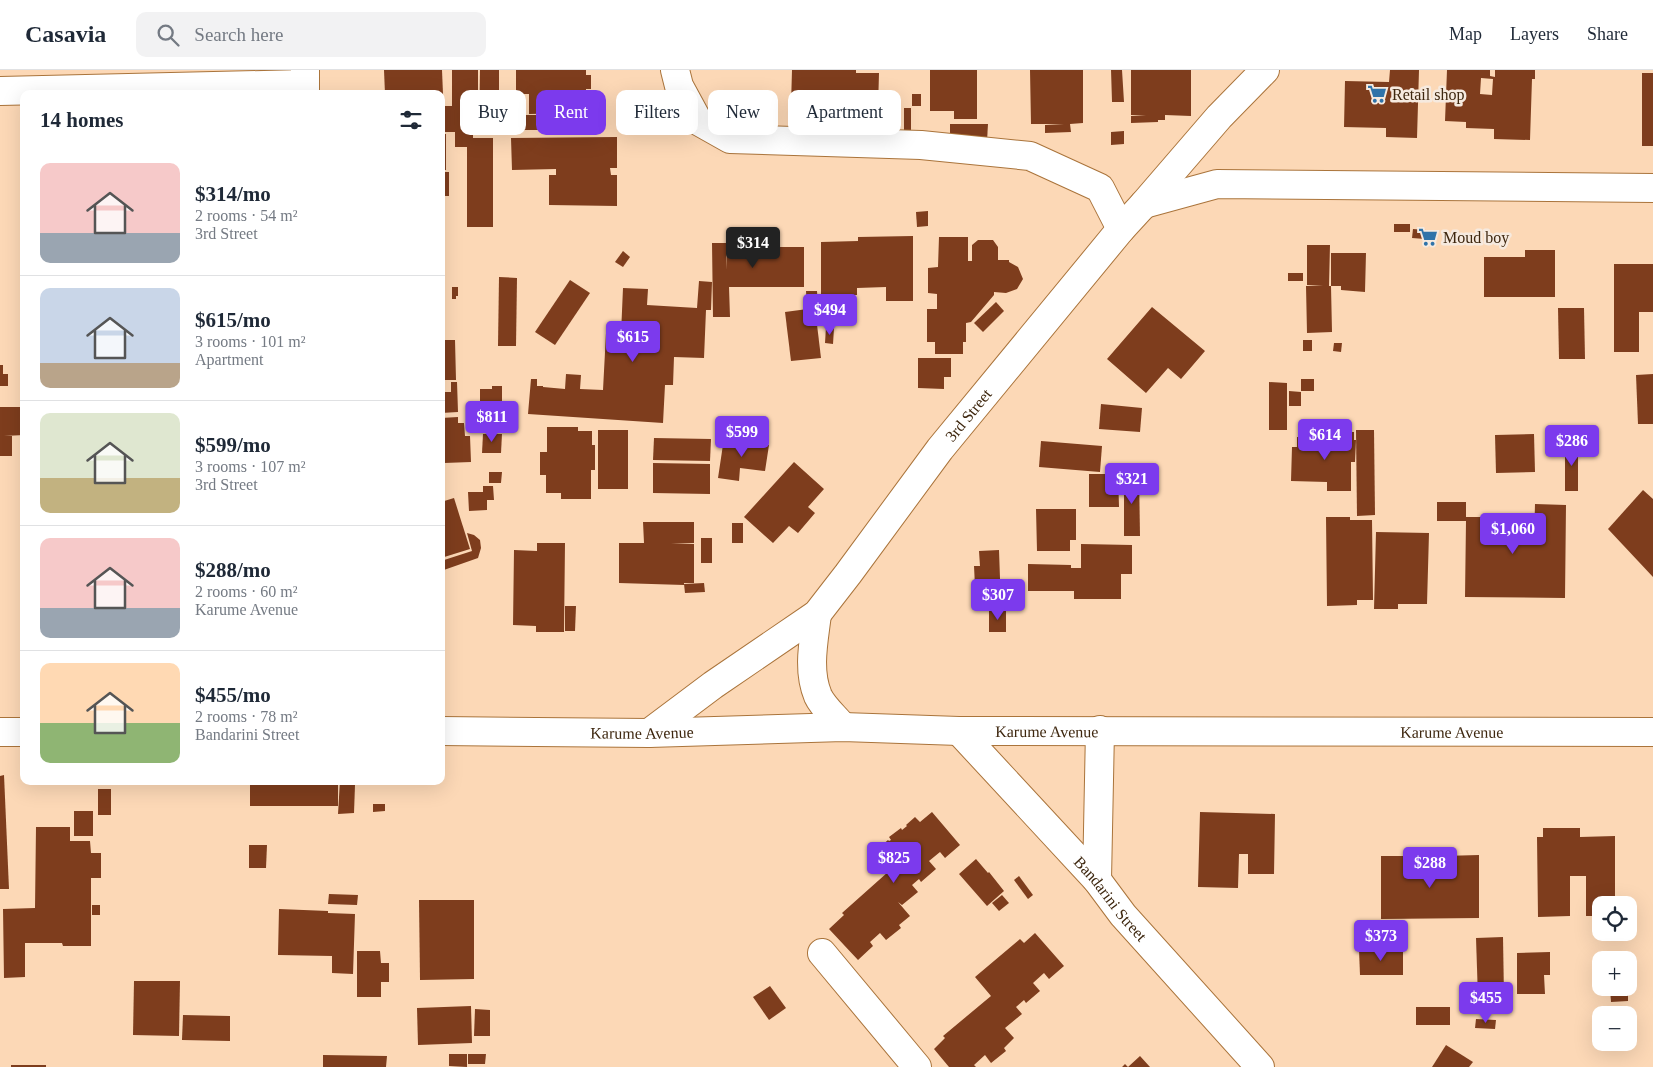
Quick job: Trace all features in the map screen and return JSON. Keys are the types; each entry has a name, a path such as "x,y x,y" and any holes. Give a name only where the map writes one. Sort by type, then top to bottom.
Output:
{"street":[{"path":"675,70 679,86 698,121 730,139 921,146 1030,156 1100,188 1121,229"},
{"name":"3rd Street","path":"649,733 817,614 940,449 1121,229 1219,117 1265,70"},
{"path":"34,90 305,82"},
{"path":"0,91 20,90"},
{"path":"1144,204 1217,184 1653,188"},
{"path":"817,614 812,650 814,680 819,697 843,727"},
{"name":"Karume Avenue","path":"445,732 649,733 843,727 959,731 1653,732"},
{"path":"1097,880 1100,730"},
{"name":"Bandarini Street","path":"959,731 1097,880 1123,915 1260,1067"},
{"path":"0,732 20,732"},
{"path":"822,953 917,1067"}],"building":[{"path":"384,70 442,70 443,90 385,90"},
{"path":"452,70 478,70 478,90 460,90 460,135 473,135 473,138 493,138 493,227 467,227 467,147 455,147 455,132 445,132 445,106 452,106"},
{"path":"480,70 499,70 499,90 480,90"},
{"path":"516,70 586,70 586,75 591,75 591,89 536,90 536,114 529,114 529,94 526,94 526,90 516,90"},
{"path":"792,70 856,70 856,73 879,73 879,90 791,90"},
{"path":"930,70 977,70 977,119 954,119 954,111 930,111"},
{"path":"1030,70 1083,70 1083,123 1070,124 1071,132 1045,133 1045,125 1064,124 1031,124"},
{"path":"1111,70 1122,70 1124,102 1112,102"},
{"path":"1131,70 1191,70 1191,116 1165,115 1165,120 1158,120 1158,122 1131,123 1131,116 1146,115 1131,115"},
{"path":"1390,70 1419,70 1417,138 1386,137 1386,128 1344,127 1345,81 1389,82"},
{"path":"1447,70 1490,70 1490,76 1495,77 1495,70 1535,70 1535,79 1532,79 1530,140 1494,139 1494,129 1466,128 1466,122 1445,121","holes":["1481,78 1493,79 1492,95 1480,94"]},
{"path":"1642,73 1653,73 1653,146 1642,146"},
{"path":"912,94 921,94 921,106 912,106"},
{"path":"904,108 911,108 911,130 904,130"},
{"path":"526,115 536,115 536,130 526,130"},
{"path":"950,124 988,124 987,141 950,141"},
{"path":"1124,131 1124,144 1111,145 1111,132"},
{"path":"445,134 446,134 445,170"},
{"path":"617,137 617,168 610,168 611,175 617,175 617,206 549,205 549,175 556,175 556,169 512,170 511,138"},
{"path":"445,172 449,172 449,196 445,196"},
{"path":"928,211 928,226 917,227 916,212"},
{"path":"1394,224 1410,224 1410,232 1394,232"},
{"path":"1413,229 1426,230 1425,239 1412,238"},
{"path":"913,236 913,301 886,301 886,287 857,288 857,295 821,295 821,242 858,241 858,237"},
{"path":"939,237 968,237 968,261 972,261 972,245 978,240 993,240 998,247 998,260 1009,260 1009,262 1018,267 1023,279 1017,289 1006,293 994,292 994,295 971,322 966,323 966,342 963,342 963,354 935,354 935,342 927,342 927,309 937,309 937,294 928,293 928,268 938,267"},
{"path":"727,239 768,239 768,247 804,247 804,287 729,287 730,317 713,317 712,243 726,243 727,270"},
{"path":"1307,245 1330,245 1329,286 1331,286 1332,332 1307,333 1306,286 1323,286 1307,285"},
{"path":"1525,250 1555,250 1555,297 1484,297 1484,257 1525,257"},
{"path":"623,251 630,257 623,267 615,262"},
{"path":"1331,253 1366,253 1365,292 1341,290 1341,286 1331,286"},
{"path":"1614,264 1653,264 1653,312 1639,312 1639,352 1614,352"},
{"path":"1288,273 1303,273 1303,281 1288,281"},
{"path":"499,277 517,278 516,346 498,346"},
{"path":"570,280 590,293 555,345 535,332"},
{"path":"699,281 712,282 711,310 706,310 704,358 674,357 673,385 665,385 663,423 528,414 531,379 537,379 537,386 565,389 566,374 581,375 580,389 603,390 606,333 621,334 623,288 648,289 647,305 697,308"},
{"path":"452,287 458,287 456,299 452,299"},
{"path":"806,291 817,291 818,306 807,306"},
{"path":"996,302 1004,311 983,332 974,323"},
{"path":"1152,307 1205,351 1181,379 1168,368 1146,393 1107,359"},
{"path":"815,308 821,358 791,361 785,312"},
{"path":"1558,308 1584,308 1585,359 1559,359"},
{"path":"826,327 834,328 833,344 825,343"},
{"path":"445,340 455,340 456,380 445,380"},
{"path":"1303,340 1312,340 1312,351 1303,351"},
{"path":"1334,343 1342,343 1341,352 1333,351"},
{"path":"918,358 951,358 951,377 944,377 944,389 918,388"},
{"path":"0,365 3,365 3,374 8,374 8,386 0,386"},
{"path":"1653,374 1653,424 1638,424 1636,375"},
{"path":"1301,379 1314,379 1314,391 1301,391"},
{"path":"451,382 457,382 458,412 445,413 445,392 451,392"},
{"path":"1269,382 1287,383 1287,430 1269,430"},
{"path":"492,386 502,386 502,403 480,403 480,389 492,389"},
{"path":"1289,391 1301,392 1301,406 1289,406"},
{"path":"1101,404 1142,408 1140,432 1099,429"},
{"path":"0,407 20,407 20,435 4,436 12,436 12,456 0,456"},
{"path":"458,417 458,423 464,423 465,436 470,436 471,462 445,463 445,418"},
{"path":"547,427 578,427 578,431 592,431 592,445 595,445 595,470 591,470 591,499 561,499 561,493 546,493 546,475 540,475 540,452 547,452"},
{"path":"598,430 628,430 628,489 598,489"},
{"path":"1356,430 1374,430 1375,515 1357,516"},
{"path":"1342,432 1354,432 1354,440 1356,440 1355,462 1351,462 1351,491 1327,491 1327,482 1291,481 1292,447 1297,447 1297,437 1342,439"},
{"path":"483,434 502,434 501,453 482,453"},
{"path":"1534,434 1535,472 1496,473 1495,435"},
{"path":"654,438 711,439 710,461 653,460"},
{"path":"724,438 769,445 765,471 740,468 739,481 718,478"},
{"path":"1041,441 1102,446 1100,472 1039,467"},
{"path":"1565,443 1578,443 1578,491 1565,491"},
{"path":"794,462 824,489 808,507 815,513 798,533 789,526 773,543 744,517"},
{"path":"653,463 710,464 710,494 653,493"},
{"path":"489,472 502,472 501,483 489,483"},
{"path":"1139,473 1140,536 1124,536 1124,474"},
{"path":"1089,474 1118,474 1119,507 1089,507"},
{"path":"483,486 493,486 494,500 487,500 487,510 469,511 468,492 483,492"},
{"path":"1643,490 1653,499 1653,577 1608,529"},
{"path":"454,498 470,549 445,557 445,501"},
{"path":"1437,502 1466,502 1466,517 1493,517 1492,541 1534,541 1535,504 1566,505 1565,598 1465,597 1466,521 1437,521"},
{"path":"1036,509 1076,509 1076,540 1070,540 1070,551 1037,551"},
{"path":"1326,517 1350,517 1350,520 1372,520 1373,600 1357,600 1357,605 1327,606"},
{"path":"643,522 694,522 694,543 671,544 694,544 694,583 684,583 684,585 619,583 619,543 644,543"},
{"path":"732,523 743,523 743,543 732,543"},
{"path":"1376,532 1429,533 1427,604 1398,604 1398,609 1374,609"},
{"path":"467,533 474,535 480,540 481,548 478,558 445,570 445,560 472,551"},
{"path":"701,538 712,538 712,563 701,563"},
{"path":"537,543 565,543 564,632 536,632 536,626 513,625 514,550 537,551"},
{"path":"1081,544 1132,545 1132,574 1121,574 1121,599 1074,599 1074,591 1028,591 1028,564 1071,565 1071,568 1081,568"},
{"path":"999,550 1001,607 976,607 974,566 980,566 979,551"},
{"path":"704,583 705,592 685,593 684,584"},
{"path":"565,606 576,606 575,631 565,631"},
{"path":"989,610 1006,610 1006,632 989,632"},
{"path":"4,775 9,889 0,889 0,776"},
{"path":"250,785 338,785 338,806 250,806"},
{"path":"340,785 355,785 354,813 338,814"},
{"path":"98,789 111,789 111,815 98,815"},
{"path":"373,804 385,804 385,811 373,812"},
{"path":"74,811 93,811 93,836 74,836"},
{"path":"932,812 960,845 945,858 940,852 929,861 936,869 921,882 919,879 912,885 918,892 902,905 898,902 910,916 899,925 901,928 886,940 880,933 870,942 873,946 858,960 829,929 844,915 842,913 888,872 872,854 888,840 891,840 889,837 901,828 902,830 915,817 920,822"},
{"path":"1200,812 1275,814 1274,874 1248,874 1248,854 1239,854 1238,888 1198,887"},
{"path":"36,827 70,827 70,841 90,841 91,853 101,853 101,878 91,878 91,946 63,946 62,943 25,943 25,977 4,978 3,909 35,908"},
{"path":"1543,828 1580,828 1580,837 1615,836 1615,896 1592,896 1592,916 1586,916 1586,876 1570,876 1570,916 1538,917 1537,837 1543,837"},
{"path":"249,845 267,845 266,868 249,868"},
{"path":"1479,855 1479,918 1381,919 1381,856 1414,856 1414,870 1443,870 1443,856"},
{"path":"976,859 1004,891 987,906 959,874"},
{"path":"1019,876 1033,895 1028,899 1014,880"},
{"path":"329,894 358,895 357,905 328,904"},
{"path":"1002,895 1009,903 999,911 992,903"},
{"path":"419,900 474,900 474,979 420,980"},
{"path":"92,905 100,905 100,915 92,915"},
{"path":"279,909 355,914 353,974 332,973 332,956 278,955"},
{"path":"1035,933 1064,966 1049,979 1044,973 1033,983 1040,991 1026,1003 1024,1000 1016,1007 1022,1014 1005,1028 1014,1038 1004,1048 1006,1051 991,1063 985,1055 974,1065 976,1067 949,1067 934,1049 945,1038 943,1036 991,996 975,977 1020,939 1024,943"},
{"path":"1503,937 1504,997 1478,998 1476,938"},
{"path":"1359,950 1403,950 1403,975 1360,975"},
{"path":"357,951 380,951 381,963 389,963 389,982 381,982 381,997 357,997"},
{"path":"1550,952 1550,975 1544,975 1545,994 1517,994 1517,953"},
{"path":"134,981 180,981 179,1036 133,1035"},
{"path":"770,986 786,1008 769,1020 753,997"},
{"path":"1611,996 1628,996 1628,1001 1611,1002"},
{"path":"471,1006 472,1043 418,1045 417,1008"},
{"path":"1416,1007 1450,1007 1450,1025 1416,1025"},
{"path":"475,1009 490,1010 490,1036 474,1036"},
{"path":"183,1015 230,1016 230,1041 182,1040"},
{"path":"1476,1019 1496,1020 1495,1029 1475,1028"},
{"path":"1446,1045 1473,1062 1469,1067 1432,1067"},
{"path":"449,1054 467,1054 467,1067 449,1066"},
{"path":"468,1054 486,1054 485,1064 468,1064"},
{"path":"323,1055 387,1056 386,1067 323,1067"},
{"path":"1140,1056 1150,1067 1128,1067"},
{"path":"11,1065 46,1065 46,1067 11,1067"}],"place":[{"name":"Retail shop","path":"1377,94"},
{"name":"Moud boy","path":"1428,237"}]}
